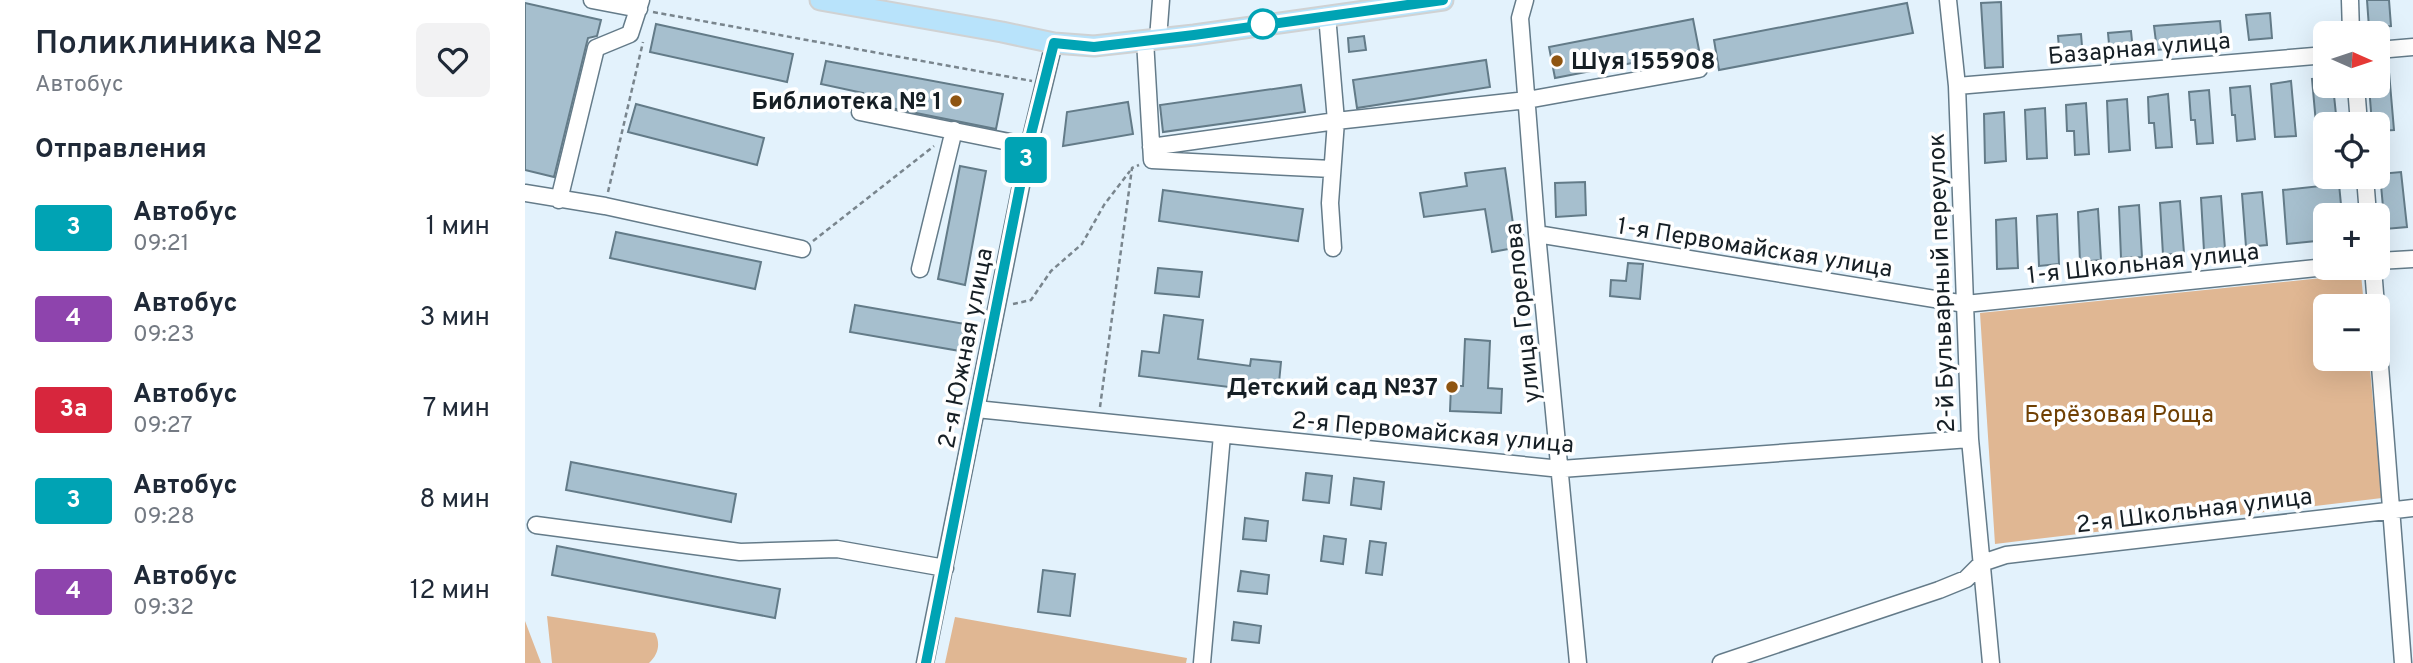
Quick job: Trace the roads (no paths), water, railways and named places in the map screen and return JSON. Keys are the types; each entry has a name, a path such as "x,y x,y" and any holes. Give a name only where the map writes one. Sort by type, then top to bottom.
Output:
{"main road":[{"path":"828,1 1054,43 1094,47 1327,15 1350,6 1443,0"}],"street":[{"path":"559,200 596,48 630,33 640,5 591,0"},
{"path":"1152,154 1151,39 1161,0"},
{"name":"улица Горелова","path":"1525,0 1520,18 1537,234 1578,663"},
{"name":"2-й Бульварный переулок","path":"1948,0 1957,86 1970,439 1991,663"},
{"path":"2350,0 2351,21"},
{"path":"1327,15 1336,121 1330,202 1333,248"},
{"name":"2-я Южная улица","path":"925,663 1028,146 1054,43"},
{"path":"2391,49 2413,47"},
{"name":"Базарная улица","path":"1957,86 2313,56"},
{"path":"1152,154 1336,121 1527,100 1699,69"},
{"path":"860,112 1028,146"},
{"path":"920,270 954,130"},
{"path":"1152,154 1332,169"},
{"path":"525,193 605,206 802,249"},
{"name":"1-я Первомайская улица","path":"1537,234 1965,304"},
{"path":"2390,260 2413,259"},
{"name":"1-я Школьная улица","path":"1965,304 2313,268"},
{"path":"2380,371 2403,663"},
{"name":"2-я Первомайская улица","path":"977,409 1561,469 1970,439"},
{"path":"1202,663 1222,435"},
{"name":"2-я Школьная улица","path":"1982,563 2025,552 2413,508"},
{"path":"536,525 740,552 837,549 945,568"},
{"path":"1721,663 1939,590 1966,579 1982,563"}],"place":[{"name":"Шуя 155908","path":"1557,61"},
{"name":"Библиотека № 1","path":"956,101"},
{"name":"Детский сад №37","path":"1452,387"}],"park label":[{"name":"Берёзовая Роща","path":"2119,414"}]}
